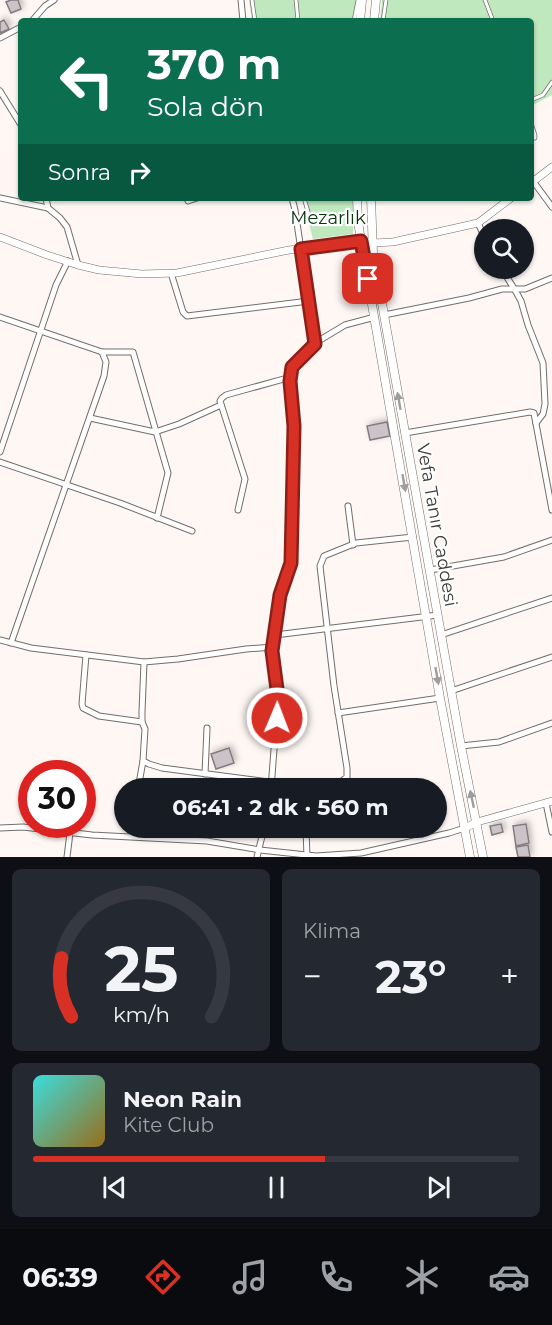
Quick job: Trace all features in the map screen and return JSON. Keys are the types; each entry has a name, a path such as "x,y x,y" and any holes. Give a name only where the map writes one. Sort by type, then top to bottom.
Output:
{"main road":[{"path":"360,0 360,18"},
{"path":"374,18 376,0"},
{"name":"Vefa Tanır Caddesi","path":"357,201 361,241 440,698 470,857"},
{"name":"Vefa Tanır Caddesi","path":"370,201 373,253 483,857"}],"street":[{"path":"35,18 54,0"},
{"path":"241,0 243,18"},
{"path":"0,38 18,29"},
{"path":"0,91 18,120"},
{"path":"534,180 552,167"},
{"path":"534,184 552,207"},
{"path":"0,198 48,208 60,218 67,227 78,265"},
{"path":"47,201 48,208"},
{"path":"293,201 315,344"},
{"path":"483,219 507,201"},
{"path":"0,237 78,265 99,270 142,274 177,273 289,250 361,241 393,242 474,224"},
{"path":"0,452 56,285 68,261"},
{"path":"171,273 183,312 187,316 309,301"},
{"path":"384,315 502,289 525,289 552,278"},
{"path":"508,279 521,301 543,363 543,414 536,423"},
{"path":"0,317 102,352 133,352 168,473 157,518"},
{"path":"273,778 278,697 274,635 280,595 291,563 294,426 292,367 315,344 345,325 375,317"},
{"path":"11,643 104,376 106,362 102,352"},
{"path":"543,363 552,361"},
{"path":"238,510 245,478 220,401 226,395 291,377"},
{"path":"90,418 155,432 179,424 220,405"},
{"path":"405,433 534,413 552,510"},
{"path":"0,462 192,531"},
{"path":"348,506 353,545"},
{"path":"346,778 347,768 327,629 322,561 324,556 353,545 413,537"},
{"path":"430,570 504,557 552,540"},
{"path":"441,635 552,598"},
{"path":"274,635 438,615"},
{"path":"0,640 31,648 144,662 246,648 273,647"},
{"path":"86,655 82,704 84,708 99,716 142,722"},
{"path":"451,691 552,657"},
{"path":"140,778 145,729 142,722 144,662"},
{"path":"338,713 440,698"},
{"path":"461,746 499,742 552,723"},
{"path":"205,774 207,728"},
{"path":"143,760 162,768 227,778"},
{"path":"149,838 207,841 307,856 361,853 449,833 477,822 549,802 552,832"},
{"path":"0,828 18,826"},
{"path":"96,835 114,836"},
{"path":"67,857 69,838"},
{"path":"257,857 262,838"},
{"path":"306,838 307,856"}],"lane":[{"path":"252,0 255,18"},
{"path":"296,0 298,18"},
{"path":"355,18 360,0"},
{"path":"383,18 386,0"},
{"path":"486,0 492,18"},
{"path":"534,99 543,95 552,82"},
{"path":"305,201 310,222"}],"green space":[{"path":"249,0 361,0 358,18 252,18"},
{"path":"382,0 552,0 552,95 534,104 534,18 380,18"},
{"name":"Mezarlık","path":"303,201 353,201 353,234 313,239"}],"building":[{"path":"18,0 21,9 11,13 6,2"},
{"path":"4,20 9,29 0,33 0,22"},
{"path":"387,422 390,436 370,440 367,426"},
{"path":"229,748 234,763 216,769 211,754"},
{"path":"501,824 503,832 492,835 490,826"},
{"path":"526,824 529,843 516,846 513,826"},
{"path":"528,845 530,857 518,857 516,847"}],"route":[{"path":"277,718 278,697 272,651 280,595 291,563 294,426 290,381 292,367 315,344 301,249 361,241 368,279"}]}
